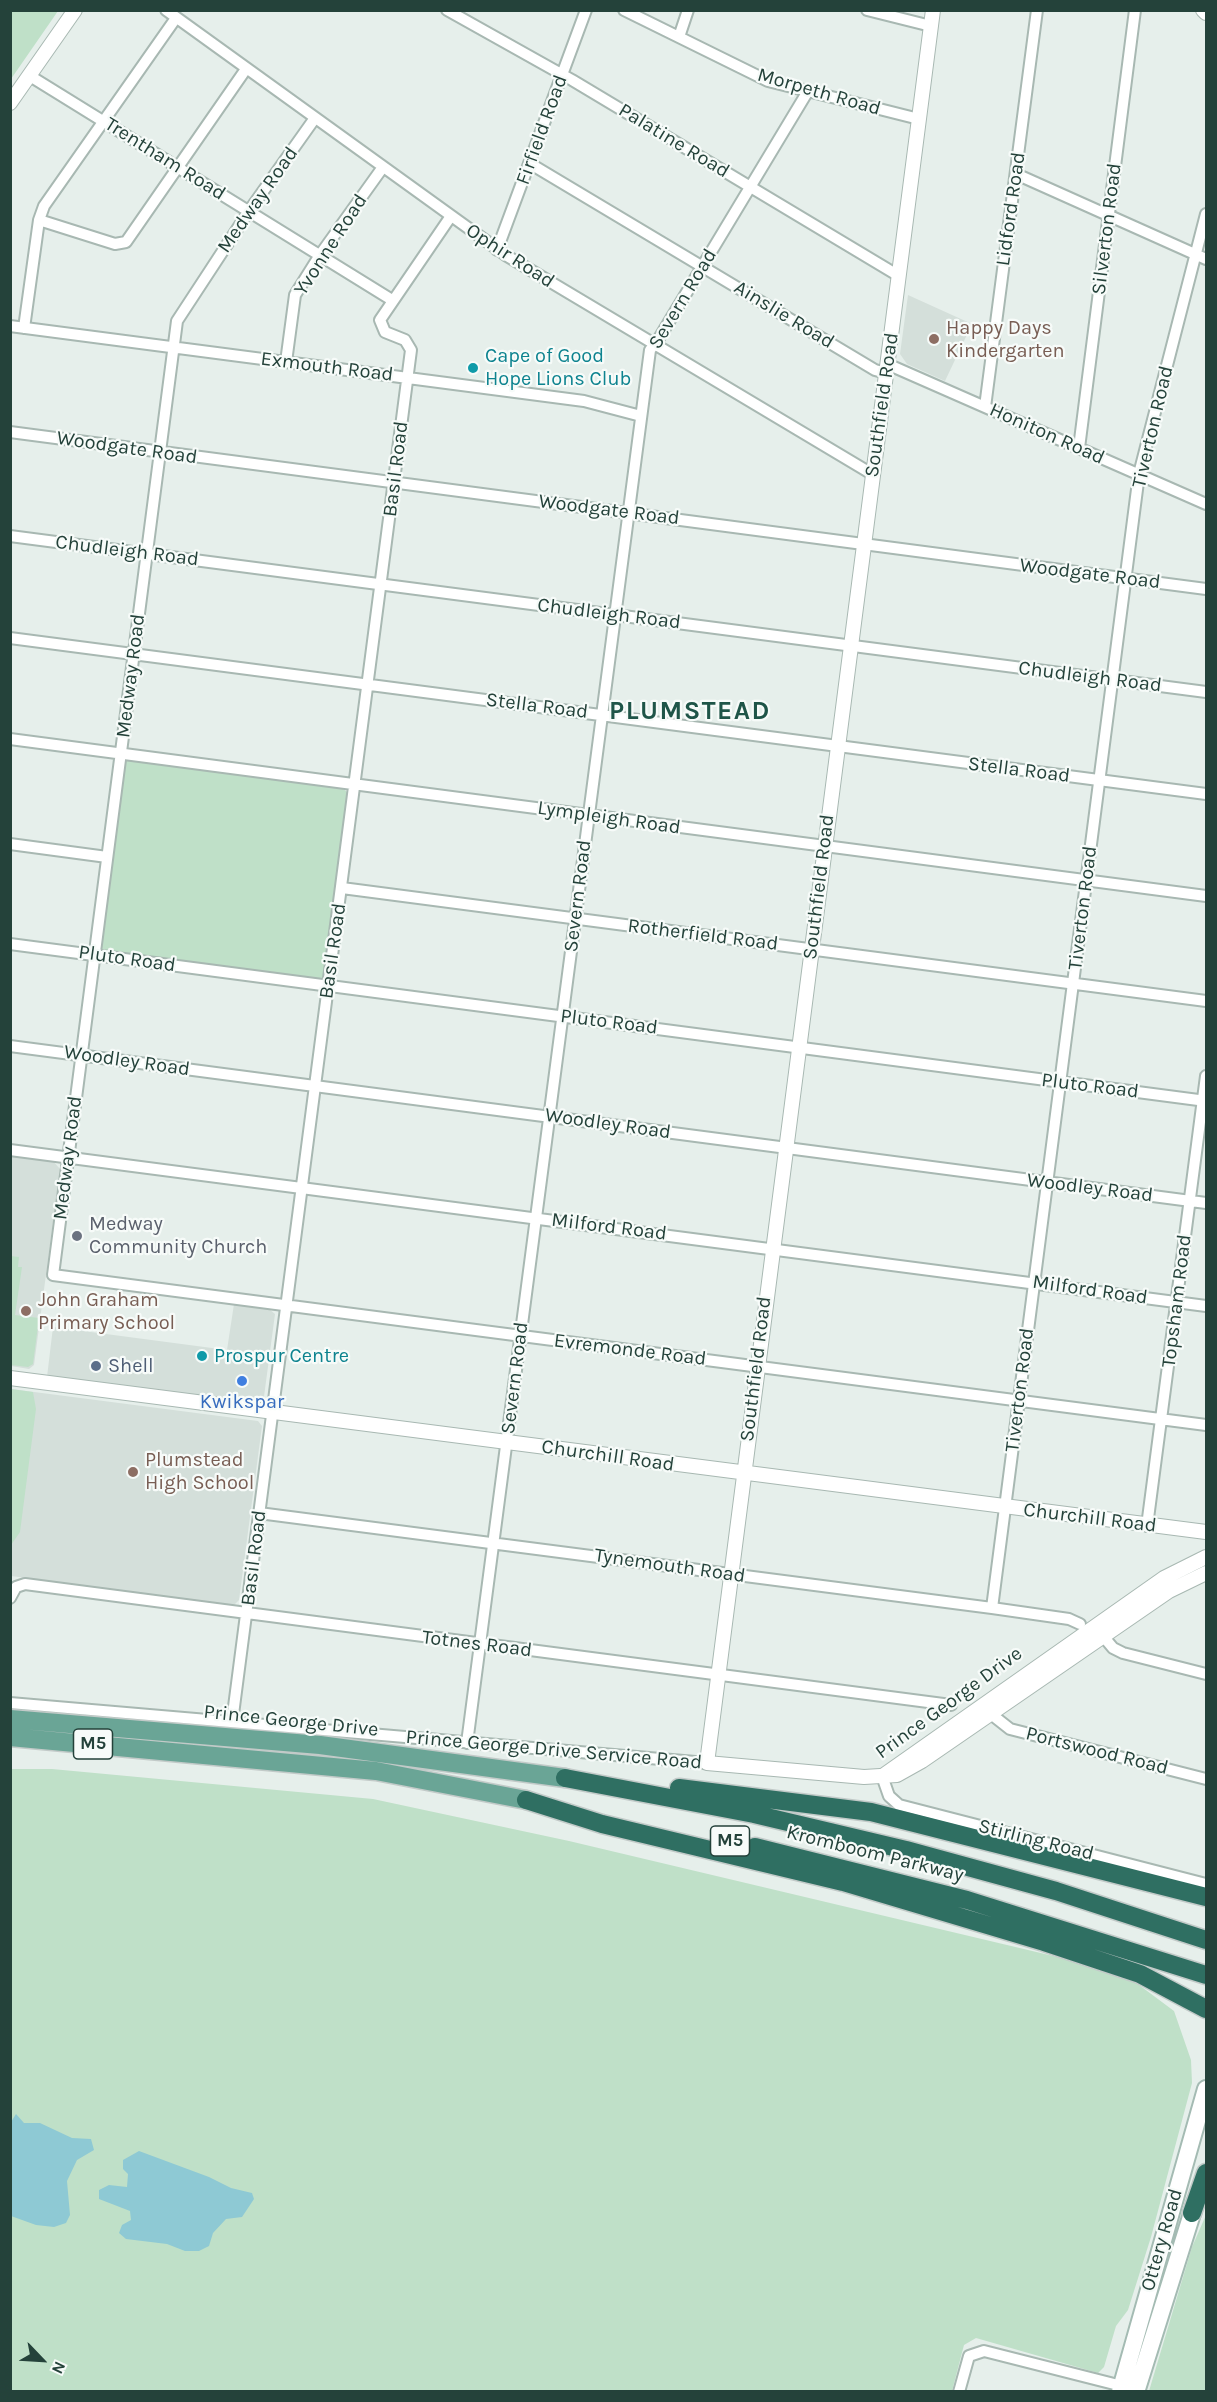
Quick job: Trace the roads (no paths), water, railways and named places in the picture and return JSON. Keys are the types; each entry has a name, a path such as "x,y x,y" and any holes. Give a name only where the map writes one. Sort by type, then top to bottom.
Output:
{"highway":[{"path":"565,1779 585,1776 871,1812 1206,1898"},
{"name":"Kromboom Parkway","path":"565,1779 744,1812 906,1850 1056,1891 1206,1940"},
{"path":"526,1800 602,1824 843,1881 1044,1942 1140,1974 1206,2009"},
{"name":"Kromboom Parkway","path":"526,1800 720,1839 880,1877 1046,1923 1206,1975"},
{"path":"1088,1869 1206,1910"},
{"path":"1192,2213 1206,2173"}],"main road":[{"name":"Prince George Drive","path":"10,1719 320,1745 565,1779"},
{"name":"Prince George Drive","path":"10,1737 376,1771 526,1800"},
{"name":"Ottery Road","path":"1118,2388 1206,2089"},
{"name":"Ottery Road","path":"1118,2388 1170,2283 1206,2166"}],"street":[{"path":"10,104 75,10"},
{"name":"Ophir Road","path":"166,10 497,250 872,474"},
{"name":"Palatine Road","path":"447,10 562,74 899,276"},
{"name":"Firfield Road","path":"497,250 586,10"},
{"name":"Morpeth Road","path":"624,10 768,81 919,119"},
{"path":"678,37 688,10"},
{"path":"867,10 931,26"},
{"name":"Southfield Road","path":"707,1763 742,1473 933,10"},
{"name":"Lidford Road","path":"985,407 1037,10"},
{"name":"Silverton Road","path":"1079,448 1135,10"},
{"path":"24,328 39,220 48,199 176,18"},
{"path":"39,220 115,244 124,243 246,69"},
{"name":"Trentham Road","path":"30,76 392,300"},
{"name":"Severn Road","path":"467,1743 650,350 807,92"},
{"name":"Medway Road","path":"53,1275 174,347 182,312 249,211 315,118"},
{"name":"Ainslie Road","path":"529,163 875,370 887,369"},
{"name":"Yvonne Road","path":"286,362 293,301 320,255 383,167"},
{"path":"1016,174 1201,256"},
{"name":"Tiverton Road","path":"992,1608 1139,474 1201,256 1206,214"},
{"name":"Basil Road","path":"232,1722 408,378 409,345 385,332 380,323 381,316 451,216"},
{"name":"Exmouth Road","path":"10,326 584,401 641,416"},
{"name":"Honiton Road","path":"887,369 985,407 1206,504"},
{"name":"Woodgate Road","path":"10,432 1206,589"},
{"name":"Chudleigh Road","path":"10,536 1206,692"},
{"name":"Stella Road","path":"10,638 1206,794"},
{"name":"Lympleigh Road","path":"10,739 1206,896"},
{"path":"10,844 107,857"},
{"name":"Rotherfield Road","path":"342,888 1206,1001"},
{"name":"Pluto Road","path":"10,944 1205,1101"},
{"name":"Woodley Road","path":"10,1046 1206,1203"},
{"name":"Topsham Road","path":"1147,1526 1205,1101 1206,1076"},
{"name":"Milford Road","path":"10,1150 1206,1306"},
{"name":"Evremonde Road","path":"53,1275 1206,1425"},
{"name":"Churchill Road","path":"10,1378 1206,1532"},
{"name":"Tynemouth Road","path":"259,1513 992,1608 1069,1619 1080,1624"},
{"name":"Prince George Drive","path":"882,1776 1156,1584 1206,1557"},
{"name":"Prince George Drive","path":"882,1776 904,1772 992,1714 1168,1591 1206,1573"},
{"name":"Totnes Road","path":"10,1598 16,1587 25,1584 951,1705"},
{"path":"1103,1636 1113,1648 1123,1653 1206,1674"},
{"name":"Prince George Drive Service Road","path":"10,1703 882,1776"},
{"name":"Portswood Road","path":"992,1714 1010,1729 1206,1779"},
{"name":"Stirling Road","path":"882,1776 889,1796 899,1805 1206,1884"},
{"path":"959,2391 967,2361 972,2353 984,2351 1118,2388"}],"water":[{"path":"16,2114 24,2123 40,2123 72,2138 91,2139 94,2150 77,2160 67,2181 70,2215 66,2223 54,2227 36,2225 11,2216 11,2122"},
{"path":"139,2151 209,2177 231,2188 252,2193 254,2199 242,2217 226,2219 213,2233 209,2246 199,2251 185,2251 167,2244 126,2239 119,2233 122,2225 131,2220 130,2211 99,2199 99,2190 109,2185 127,2187 128,2174 123,2169 123,2160"}],"place":[{"name":"Happy Days Kindergarten","path":"934,339"},
{"name":"Cape of Good Hope Lions Club","path":"473,368"},
{"name":"Medway Community Church","path":"77,1236"},
{"name":"John Graham Primary School","path":"26,1311"},
{"name":"Prospur Centre","path":"202,1356"},
{"name":"Shell","path":"96,1366"},
{"name":"Kwikspar","path":"242,1381"},
{"name":"Plumstead High School","path":"133,1472"}],"district":[{"name":"PLUMSTEAD","path":"690,712"}]}
